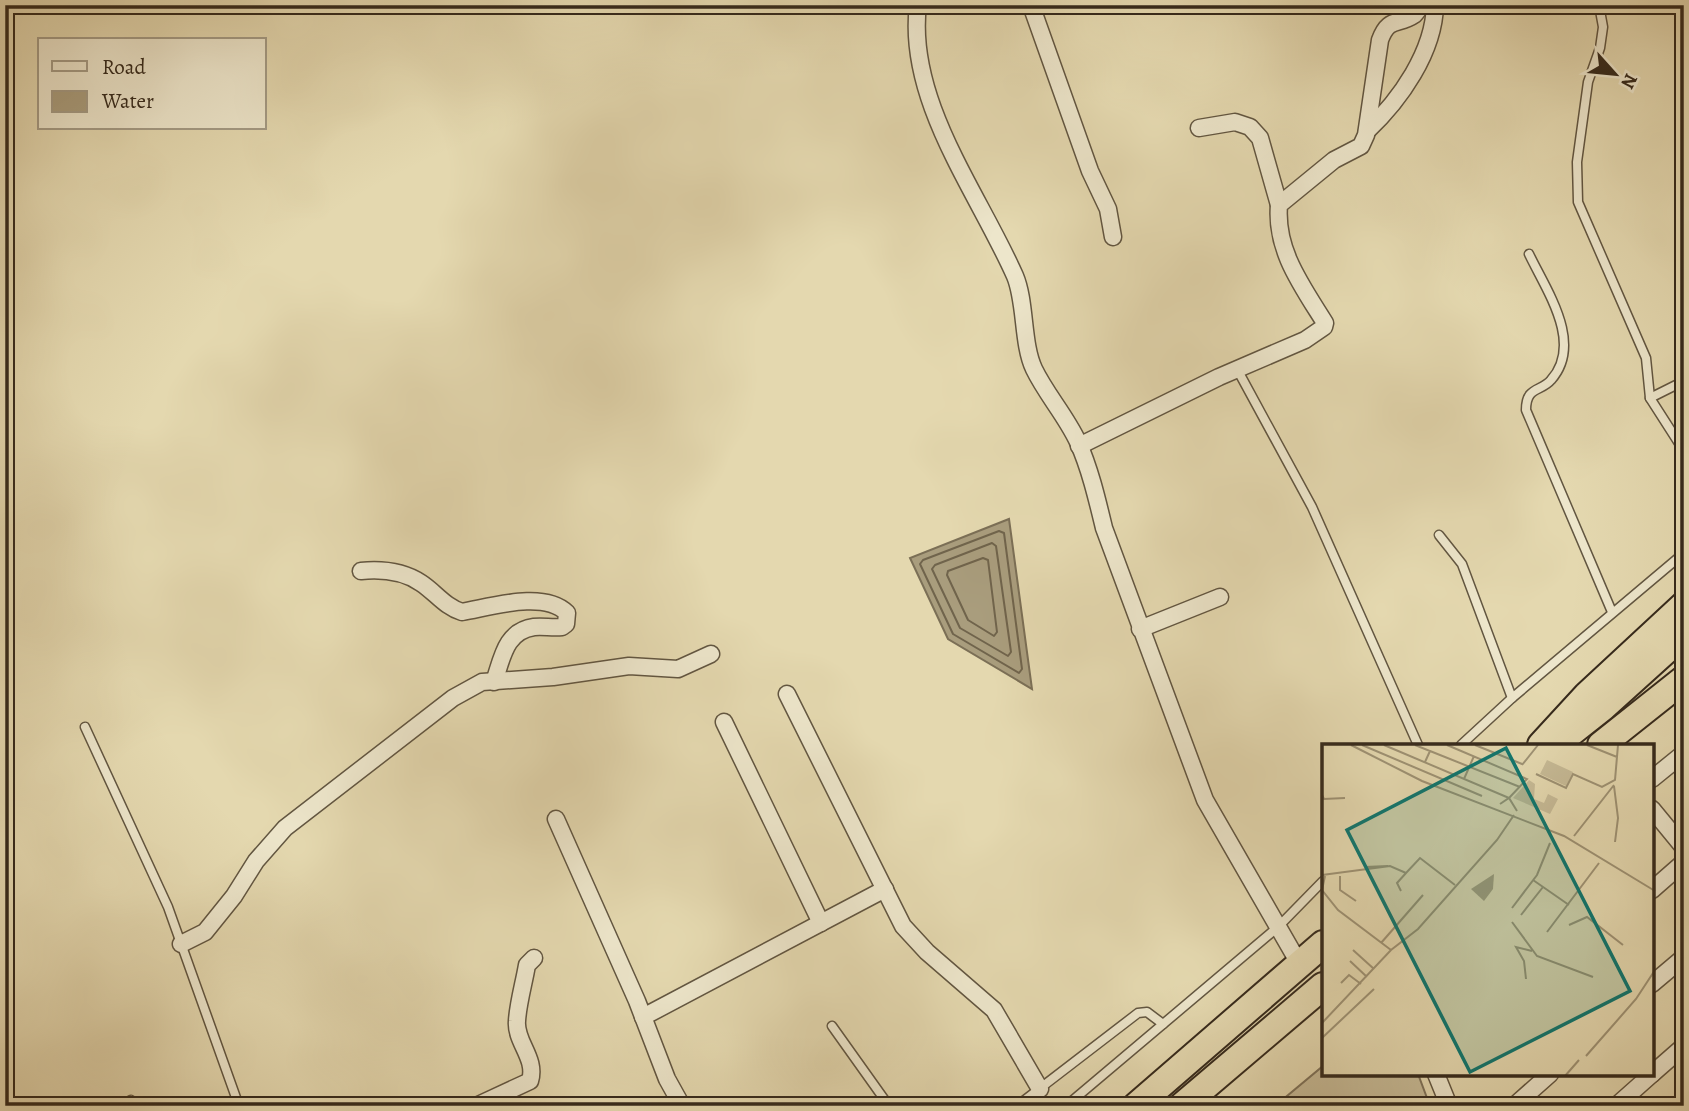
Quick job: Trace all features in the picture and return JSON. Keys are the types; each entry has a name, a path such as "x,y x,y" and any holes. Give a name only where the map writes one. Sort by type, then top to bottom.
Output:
{"highway":[{"path":"1542,744 1587,695 1684,605"},
{"path":"1556,744 1602,708 1684,634"},
{"path":"1602,744 1684,678"},
{"path":"1616,744 1684,691"},
{"path":"1136,1106 1322,945"},
{"path":"1182,1106 1320,991"}],"street":[{"path":"918,5 915,29 920,70 936,116 1016,279 1033,367 1079,446 1096,492 1104,528 1205,800 1300,965"},
{"path":"1031,5 1090,171 1108,209 1113,237"},
{"path":"1279,205 1334,160 1361,146 1367,131 1383,31 1388,24 1412,16 1422,5"},
{"path":"1367,131 1408,82 1431,32 1435,5"},
{"path":"1079,446 1237,369 1305,340 1324,327 1325,323 1293,273 1280,239 1279,205 1260,138 1250,127 1235,122 1199,128"},
{"path":"361,571 394,571 420,582 453,610 462,612 523,601 545,601 561,607 567,613 566,624 562,627 528,628 512,637 506,644 494,682"},
{"path":"1140,629 1220,597"},
{"path":"181,944 205,932 285,828 453,698 482,682 553,677 629,666 678,669 710,654"},
{"path":"786,694 903,926 927,952 994,1010 1040,1088"},
{"path":"724,722 821,923"},
{"path":"1654,777 1684,753"},
{"path":"1654,811 1684,848"},
{"path":"556,819 643,1017 667,1079 682,1106"},
{"path":"1654,888 1684,863"},
{"path":"643,1017 885,889"},
{"path":"1654,983 1684,957"},
{"path":"476,1106 530,1080 530,1061 517,1021 527,965 534,958"},
{"path":"1654,1072 1684,1046"},
{"path":"1439,1076 1449,1106"},
{"path":"1514,1106 1532,1099 1549,1076"},
{"path":"1617,1105 1650,1076"}],"lane":[{"path":"1599,5 1603,27 1600,48 1588,82 1582,122 1577,162 1578,202 1646,358 1650,398 1684,451"},
{"path":"1530,254 1562,325 1565,341 1559,368 1550,382 1534,389 1526,403 1526,410 1612,612"},
{"path":"1237,369 1312,507 1418,744"},
{"path":"1650,398 1684,381"},
{"path":"1439,535 1462,565 1512,698"},
{"path":"1462,744 1512,698 1684,553"},
{"path":"85,727 168,907 239,1106"},
{"path":"1066,1106 1278,927 1322,882"},
{"path":"1017,1106 1138,1013 1147,1012 1163,1024"},
{"path":"832,1026 889,1106"},
{"path":"121,1106 131,1100"}],"shaded area":[{"path":"1322,1067 1322,1076 1419,1076 1430,1106 1275,1106"}],"water":[{"path":"1009,519 1032,689 948,639 910,558"}]}
